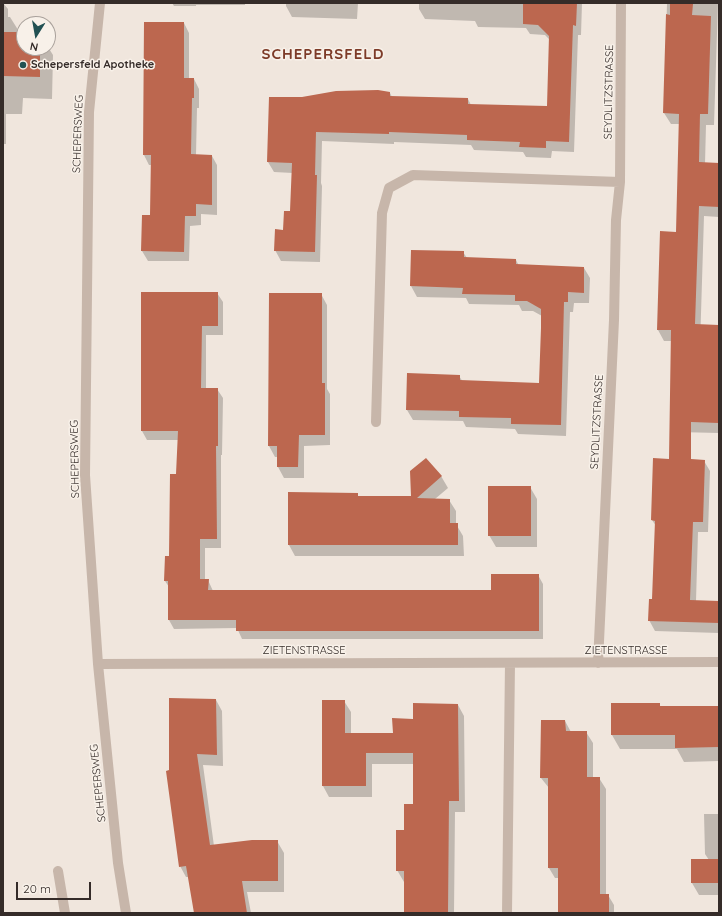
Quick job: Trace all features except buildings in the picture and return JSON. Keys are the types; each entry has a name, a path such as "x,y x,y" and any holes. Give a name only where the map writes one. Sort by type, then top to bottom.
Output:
{"street":[{"name":"SCHEPERSWEG","path":"100,3 89,112 85,475 98,664 118,863 126,913"},
{"name":"SEYDLITZSTRASSE","path":"598,663 614,328 616,220 620,182 621,3"},
{"path":"376,422 382,213 389,188 413,175 620,182"},
{"name":"ZIETENSTRASSE","path":"98,664 719,662"},
{"path":"508,913 510,663"},
{"path":"58,871 65,913"}],"place":[{"name":"Schepersfeld Apotheke","path":"23,65"}],"district":[{"name":"SCHEPERSFELD","path":"323,54"}]}
